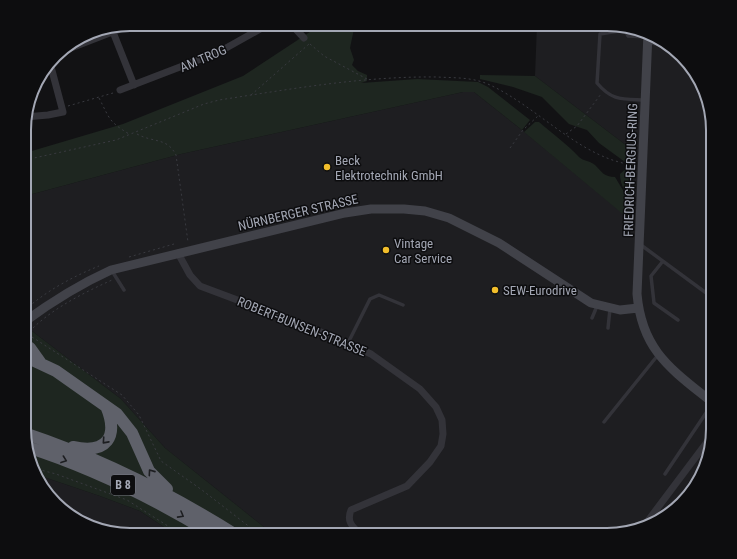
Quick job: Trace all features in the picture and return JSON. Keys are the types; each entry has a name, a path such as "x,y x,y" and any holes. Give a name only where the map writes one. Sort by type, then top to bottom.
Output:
{"highway":[{"path":"31,349 40,362"},
{"path":"31,359 40,362 105,405 125,423 132,433 146,465 156,480 190,507"},
{"path":"48,441 84,449 100,446 108,441 111,433 111,418 105,405"},
{"name":"B 8","path":"31,435 124,473 190,507 224,528"},
{"name":"B 8","path":"33,449 74,464 120,484 158,502 202,528"}],"street":[{"name":"AM TROG","path":"120,90 134,86 219,52 256,31"},
{"path":"298,31 304,38"},
{"path":"114,32 134,86"},
{"path":"80,45 112,33"},
{"name":"FRIEDRICH-BERGIUS-RING","path":"638,308 637,294 644,166 648,40"},
{"path":"32,116 63,112 52,70"},
{"name":"NÜRNBERGER STRASSE","path":"31,317 52,301 81,283 178,253 361,210 383,208 425,211 467,226 493,240 565,288 597,306 620,310 638,308"},
{"name":"ROBERT-BUNSEN-STRASSE","path":"178,253 190,275 200,286 348,343 371,354 420,389 436,407 442,420 441,446 418,476 407,486 351,510 349,516 350,525 353,528"},
{"path":"638,308 648,338 658,355 674,372 706,397"},
{"path":"651,517 704,448"}],"lane":[{"path":"616,31 600,34 597,82 603,91 614,99 646,100"},
{"path":"627,33 628,36 639,37"},
{"path":"640,244 706,293"},
{"path":"663,261 651,276 654,303 678,320"},
{"path":"114,274 124,290"},
{"path":"348,343 370,299 379,295 403,305"},
{"path":"592,318 597,306"},
{"path":"608,328 610,308"},
{"path":"604,422 658,355"},
{"path":"665,474 706,413"}],"path":[{"path":"251,95 309,44 324,56 368,80"},
{"path":"31,159 116,140 204,104 251,95 368,80 419,77 464,78 477,80 490,85 540,115 587,148 619,164 644,166"},
{"path":"62,108 120,90"},
{"path":"565,134 576,126 603,91"},
{"path":"98,98 109,120 115,127 130,135"},
{"path":"510,148 523,130 540,115"},
{"path":"136,133 141,136 166,143 172,148 176,155 189,251"},
{"path":"31,331 59,308 114,274"},
{"path":"31,336 122,396 139,415 161,461 251,528"},
{"path":"40,470 56,474 127,500 171,528"}],"shaded area":[{"path":"311,31 354,31 350,48 354,60 352,65 358,71 367,75 367,81 361,83 417,79 478,82 488,87 530,120 522,130 474,92 463,92 181,154 31,194 31,151 123,124 243,76"},
{"path":"537,31 613,31 632,34 656,44 677,60 693,81 703,105 706,124 706,435 703,454 693,478 672,503 656,515 632,525 613,528 265,528 165,448 121,399 31,330 31,194 181,154 463,92 474,92 630,219 631,149 535,76"},
{"path":"480,75 535,76 631,149 631,160 625,162 599,143 587,130 569,124 542,97 513,87 480,79"},
{"path":"535,122 539,122 581,158 593,164 606,175 615,177 630,202 630,220 524,132"},
{"path":"628,167 631,170 630,197 623,187 620,177 620,174"},
{"path":"31,330 121,399 165,448 265,528 166,528 140,511 43,477 41,473 34,454 31,435"},
{"path":"43,477 100,496 140,511 166,528 124,528 105,525 92,520 81,515 60,499"}],"place":[{"name":"Beck Elektrotechnik GmbH","path":"327,167"},
{"name":"Vintage Car Service","path":"386,250"},
{"name":"SEW-Eurodrive","path":"495,290"}]}
